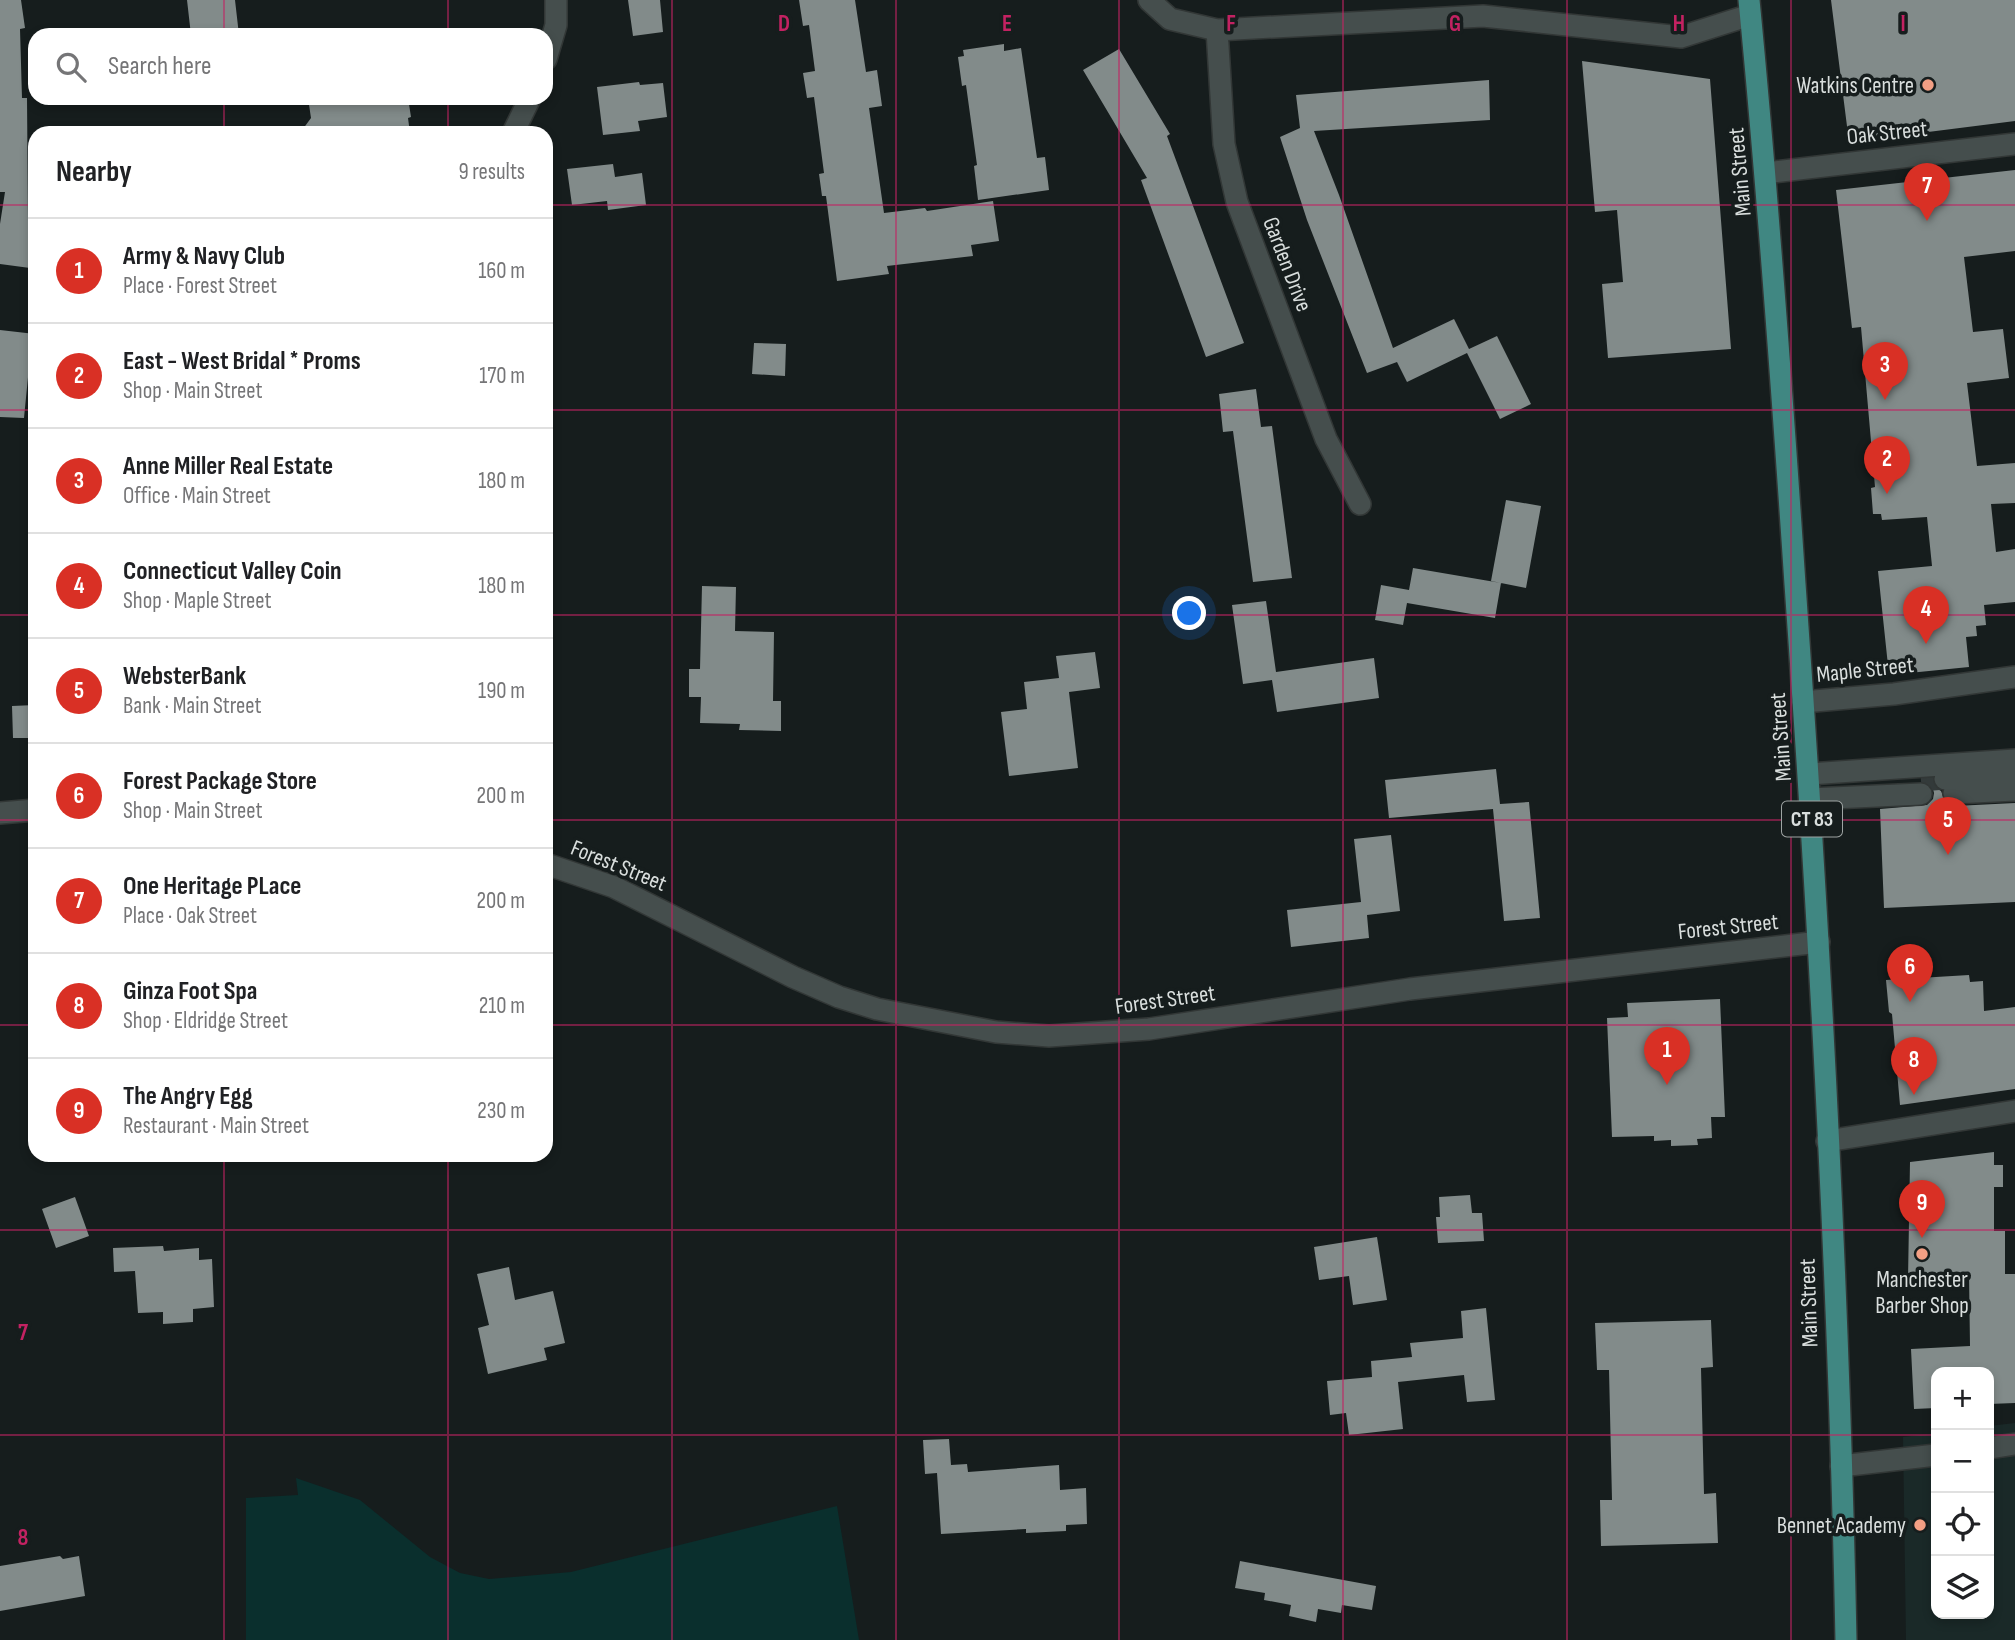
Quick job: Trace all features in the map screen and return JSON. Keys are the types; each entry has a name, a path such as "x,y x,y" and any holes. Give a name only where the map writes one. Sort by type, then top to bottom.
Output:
{"main road":[{"name":"Main Street","path":"1749,8 1765,173 1819,942 1846,1640"}],"street":[{"path":"553,35 556,25 556,0"},
{"path":"1149,0 1170,19 1217,30 1483,16 1681,37 1749,8"},
{"name":"Garden Drive","path":"1217,30 1224,144 1237,202 1326,439 1360,504"},
{"path":"516,126 527,105"},
{"name":"Oak Street","path":"1765,173 2015,144"},
{"name":"Maple Street","path":"1803,702 1894,694 2015,677"},
{"path":"1809,786 2015,760"},
{"path":"2015,775 1945,786 2015,790"},
{"path":"1809,786 1921,787"},
{"path":"0,813 28,811"},
{"name":"Forest Street","path":"553,866 614,887 793,977 877,1009 996,1032 1049,1036 1149,1029 1410,989 1819,942"},
{"path":"1828,1141 2015,1111"},
{"path":"1994,1447 2015,1444"},
{"path":"1841,1466 1931,1456"}],"shaded area":[{"name":"Bennet Academy","path":"2015,1423 2015,1640 1906,1640 1903,1437 1931,1434 1931,1619 1994,1619 1994,1425"},
{"path":"296,1478 360,1500 430,1557 460,1573 489,1579 571,1572 837,1506 859,1640 246,1640 246,1498 298,1495"}],"building":[{"path":"0,0 21,0 25,28 20,29 22,98 27,98 28,268 0,264 0,224 5,192 0,192"},
{"path":"187,0 235,0 238,28 190,28"},
{"path":"628,0 660,0 663,32 633,36"},
{"path":"799,0 855,0 866,72 877,70 882,106 869,108 884,213 925,208 927,211 993,201 999,241 971,245 973,256 887,266 889,274 837,281 826,196 822,196 819,174 824,173 814,97 807,98 803,73 815,71 809,25 803,26"},
{"name":"Watkins Centre","path":"1831,0 2015,0 2015,121 1849,142"},
{"path":"1004,44 1004,51 1021,48 1037,158 1045,157 1049,190 978,200 974,166 977,165 966,85 962,86 958,57 964,56 963,50"},
{"path":"1119,49 1170,134 1167,136 1244,343 1206,357 1141,180 1147,178 1083,70"},
{"path":"1582,61 1710,79 1731,349 1608,358 1602,284 1623,282 1617,210 1595,212"},
{"path":"1489,80 1490,120 1314,131 1393,348 1454,319 1469,349 1497,336 1531,404 1500,419 1467,353 1407,382 1397,362 1367,373 1307,220 1280,137 1300,128 1296,95"},
{"path":"639,82 640,85 663,83 667,117 638,121 640,131 603,135 597,87"},
{"path":"309,105 409,105 411,117 408,118 409,126 305,126 311,118"},
{"path":"613,164 615,177 642,173 646,205 608,210 607,201 572,205 567,169"},
{"path":"2015,170 2015,251 1964,257 1973,332 2003,329 2009,378 1967,383 1977,466 2015,463 2015,503 1991,504 1996,552 2015,549 2015,602 1984,605 1986,625 1976,626 1977,636 1966,637 1969,667 1889,675 1878,571 1932,566 1927,517 1882,520 1881,514 1873,514 1871,488 1875,487 1861,327 1852,328 1836,190"},
{"path":"0,330 28,333 24,418 0,417"},
{"path":"754,343 786,344 785,376 752,374"},
{"path":"1256,389 1261,427 1272,426 1292,578 1253,582 1233,431 1223,432 1219,394"},
{"path":"1506,500 1541,506 1526,588 1491,581"},
{"path":"1413,568 1501,583 1495,618 1407,603 1403,625 1375,620 1381,585 1409,590"},
{"path":"702,586 736,587 735,631 774,632 773,701 781,701 781,731 739,730 740,724 700,723 701,697 689,697 689,669 700,669"},
{"path":"1266,601 1276,672 1374,658 1379,698 1277,712 1272,680 1243,684 1232,605"},
{"path":"1095,652 1100,688 1069,692 1078,768 1009,776 1001,712 1027,709 1024,682 1059,678 1056,656"},
{"path":"28,705 28,738 13,738 12,706"},
{"path":"1496,769 1500,804 1529,802 1540,918 1504,921 1493,809 1389,818 1385,780"},
{"path":"1932,779 1934,787 1941,791 1946,804 1955,806 2015,803 2015,902 1884,908 1880,809 1927,805 1933,799 1934,793 1932,786 1921,780"},
{"path":"1391,835 1400,911 1367,915 1369,938 1291,947 1287,910 1361,902 1354,839"},
{"path":"1969,975 1970,982 1983,981 1984,1011 2015,1007 2015,1089 1900,1105 1892,1014 1889,1012 1886,980"},
{"path":"1720,999 1725,1117 1711,1117 1712,1138 1697,1139 1698,1145 1671,1146 1671,1140 1654,1141 1654,1136 1612,1137 1607,1018 1628,1017 1627,1003"},
{"path":"1994,1152 1994,1165 2003,1165 2003,1187 1994,1187 1994,1231 2005,1231 2005,1274 2015,1274 2015,1403 1994,1404 1994,1367 1931,1367 1931,1408 1914,1409 1911,1349 1970,1346 1969,1274 1908,1280 1910,1162"},
{"path":"1470,1195 1472,1213 1482,1213 1484,1241 1438,1243 1436,1217 1440,1217 1439,1197"},
{"path":"75,1197 89,1236 56,1248 42,1209"},
{"path":"1377,1237 1387,1300 1353,1305 1349,1276 1319,1280 1314,1247"},
{"path":"163,1246 164,1251 199,1248 199,1260 212,1259 214,1307 193,1309 193,1322 163,1324 163,1312 138,1313 135,1271 114,1272 113,1248"},
{"path":"509,1267 515,1300 553,1291 565,1343 544,1348 547,1360 488,1374 478,1328 489,1325 477,1274"},
{"path":"1486,1308 1495,1400 1467,1402 1464,1375 1398,1382 1403,1429 1349,1435 1346,1413 1330,1415 1327,1381 1372,1377 1371,1361 1412,1357 1410,1343 1463,1338 1461,1311"},
{"path":"1711,1320 1713,1367 1701,1368 1704,1494 1716,1493 1718,1543 1601,1546 1600,1500 1612,1500 1609,1370 1597,1370 1595,1323"},
{"path":"949,1439 951,1465 967,1464 968,1472 1059,1465 1060,1490 1086,1488 1087,1524 1066,1525 1066,1531 1026,1533 1026,1529 941,1534 937,1473 925,1474 923,1440"},
{"path":"60,1556 63,1559 79,1556 85,1596 0,1611 0,1566"},
{"path":"1240,1561 1376,1586 1372,1610 1342,1605 1341,1613 1318,1609 1316,1622 1289,1616 1291,1605 1264,1600 1265,1593 1235,1588"}],"tunnel":[{"path":"1921,781 1945,779"}],"place":[{"name":"Watkins Centre","path":"1928,85"},
{"name":"One Heritage PLace","path":"1927,221"},
{"name":"Anne Miller Real Estate","path":"1885,400"},
{"name":"East - West Bridal * Proms","path":"1887,494"},
{"name":"Connecticut Valley Coin","path":"1926,644"},
{"name":"WebsterBank","path":"1948,855"},
{"name":"Forest Package Store","path":"1910,1002"},
{"name":"Army & Navy Club","path":"1667,1085"},
{"name":"Ginza Foot Spa","path":"1914,1095"},
{"name":"The Angry Egg","path":"1922,1238"},
{"name":"Manchester Barber Shop","path":"1922,1254"},
{"name":"Bennet Academy","path":"1920,1525"}]}
